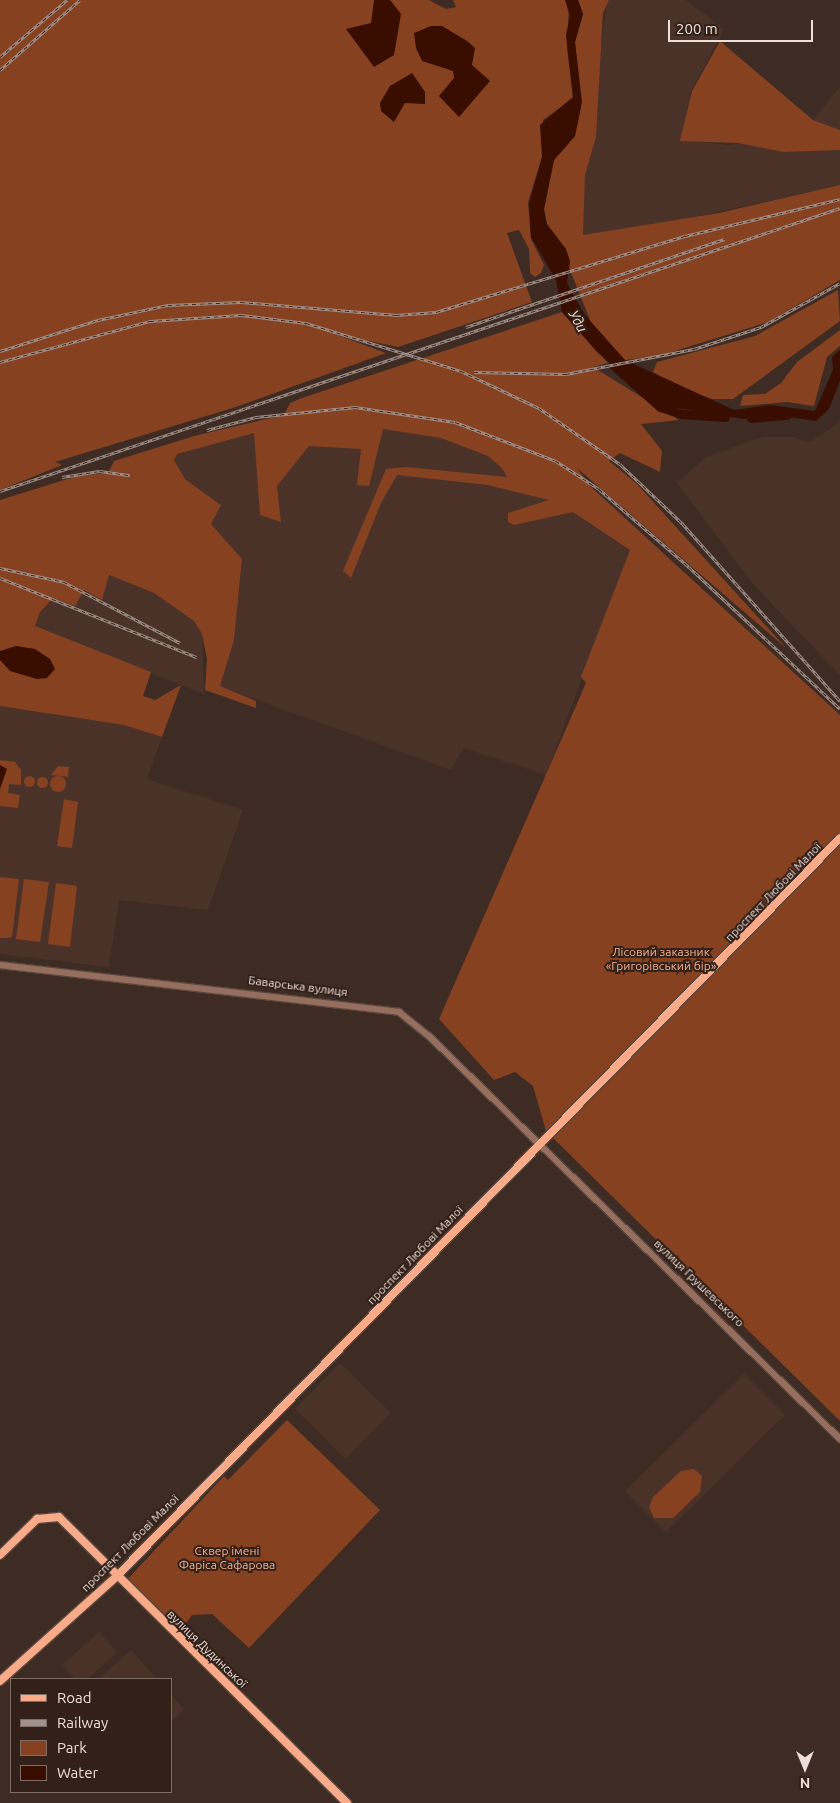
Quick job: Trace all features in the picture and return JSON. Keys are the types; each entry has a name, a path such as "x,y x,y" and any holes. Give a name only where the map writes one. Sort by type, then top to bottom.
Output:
{"main road":[{"name":"проспект Любові Малої","path":"0,1681 117,1576 840,838"},
{"name":"вулиця Дудинської","path":"0,1555 34,1522 50,1516 64,1521 117,1576 347,1803"}],"street":[{"name":"Баварська вулиця","path":"0,965 390,1008 411,1019 540,1145"},
{"name":"вулиця Грушевського","path":"540,1145 840,1439"}],"shaded area":[{"path":"607,0 686,0 724,29 691,91 682,140 729,145 782,137 785,152 840,150 840,185 626,232 583,235 584,185"},
{"path":"840,86 840,130 813,120"},
{"path":"375,416 500,445 630,550 546,775 464,748 451,770 219,686 234,640 242,559 211,524 221,504 185,479 174,460 177,454 283,422"},
{"path":"840,422 840,675 753,584 677,483 706,457 763,437 793,437 810,442"},
{"path":"108,575 154,593 192,619 202,634 204,694 35,627 40,612 53,598 84,590 102,599"},
{"path":"0,706 124,725 162,737 147,779 243,810 208,910 119,900 109,967 0,954"},
{"path":"340,1363 391,1413 346,1459 295,1409"},
{"path":"744,1374 785,1415 666,1532 625,1491"},
{"path":"99,1632 117,1652 89,1678 74,1678 62,1665"},
{"path":"131,1650 156,1678 99,1678"},
{"path":"172,1696 184,1709 172,1721"}],"green space":[{"path":"0,0 429,0 446,9 456,7 453,0 569,0 567,48 573,98 543,120 542,157 528,202 531,239 544,265 541,273 535,277 530,273 529,249 519,230 507,233 532,302 398,347 335,334 386,353 236,407 55,462 62,465 0,490"},
{"path":"578,0 609,0 603,13 596,137 585,175 583,235 719,213 840,185 840,280 768,322 659,356 625,360 593,327 557,238 545,224 544,209 554,160 575,136 581,105 575,42 583,14"},
{"path":"720,41 813,120 840,130 840,150 784,152 738,143 680,141 692,91"},
{"path":"838,290 840,321 733,399 712,399 685,390 653,372 657,362 755,336"},
{"name":"Лісовий заказник «Григорівський бір»","path":"562,312 608,363 593,367 679,420 641,424 662,451 660,472 620,453 609,461 636,483 786,648 577,468 590,486 840,715 840,1421 546,1131 533,1086 515,1072 494,1080 439,1019 586,683 581,677 630,550 573,512 514,525 508,522 508,513 549,500 488,485 397,475 381,503 351,578 343,571 386,469 406,467 507,477 502,468 488,456 441,438 383,429 369,486 357,485 361,449 309,446 277,486 281,522 260,515 254,433 177,454 174,460 185,479 221,505 211,524 242,559 234,640 220,686 256,701 256,708 205,690 207,659 202,634 194,621 154,593 109,575 102,600 84,590 75,606 53,598 40,612 35,626 151,672 143,696 155,700 181,685 162,737 124,725 0,706 0,500 77,476 108,473 114,461 194,436 284,415 290,403 302,398"},
{"path":"840,330 840,346 827,357 814,406 787,402 740,406 743,395 765,394 781,383 797,362"},
{"path":"0,760 15,762 21,770 21,785 9,784 8,793 20,795 18,808 0,806"},
{"path":"58,766 69,767 68,777 51,775"},
{"path":"29,775 35,781 29,787 23,781"},
{"path":"42,776 48,782 42,788 36,782"},
{"path":"58,776 66,784 58,792 50,784"},
{"path":"64,799 78,802 72,848 57,846"},
{"path":"0,877 19,879 12,937 7,938 0,938"},
{"path":"24,879 49,882 40,942 16,939"},
{"path":"56,883 77,886 70,947 48,944"},
{"name":"Сквер імені Фаріса Сафарова","path":"287,1420 380,1510 249,1648 212,1614 192,1615 184,1626 168,1628 124,1583 224,1476 228,1480"},
{"path":"694,1469 702,1476 700,1492 673,1518 654,1518 649,1507 653,1497 681,1471"}],"water":[{"path":"374,0 390,0 401,14 394,55 374,67 346,29 371,23"},
{"path":"565,0 578,0 583,14 575,42 582,102 575,136 554,160 544,209 547,224 566,249 570,261 567,283 584,314 625,360 734,410 770,405 815,411 833,370 832,357 840,350 840,381 829,409 816,421 775,415 743,419 659,405 597,352 562,312 556,280 531,237 529,204 542,157 540,125 573,97 566,35 570,16"},
{"path":"431,26 442,26 475,48 472,65 490,81 459,117 439,96 454,78 453,71 422,61 416,48 414,33"},
{"path":"412,73 425,92 425,104 405,103 394,122 381,111 380,103 390,86"},
{"path":"16,646 35,649 50,659 55,669 47,678 37,679 10,671 0,660 0,651"},
{"path":"0,765 7,769 0,789"}],"waterway":[{"name":"Уди","path":"613,365 660,407 681,414 725,417"},
{"name":"Уди","path":"751,418 787,415"}],"railway":[{"path":"0,57 67,0"},
{"path":"0,70 80,0"},
{"path":"0,351 98,320 168,305 241,302 396,315 436,312 685,236 840,199"},
{"path":"0,491 840,208"},
{"path":"466,327 724,239"},
{"path":"474,372 566,374 694,349 761,327 840,283"},
{"path":"0,362 150,321 241,315 306,323 461,371 539,408 620,464 682,523 840,701"},
{"path":"207,430 256,417 355,407 455,422 556,461 599,489 689,567 840,709"},
{"path":"62,477 100,471 130,475"},
{"path":"0,568 64,582 180,643"},
{"path":"0,578 197,657"}]}
